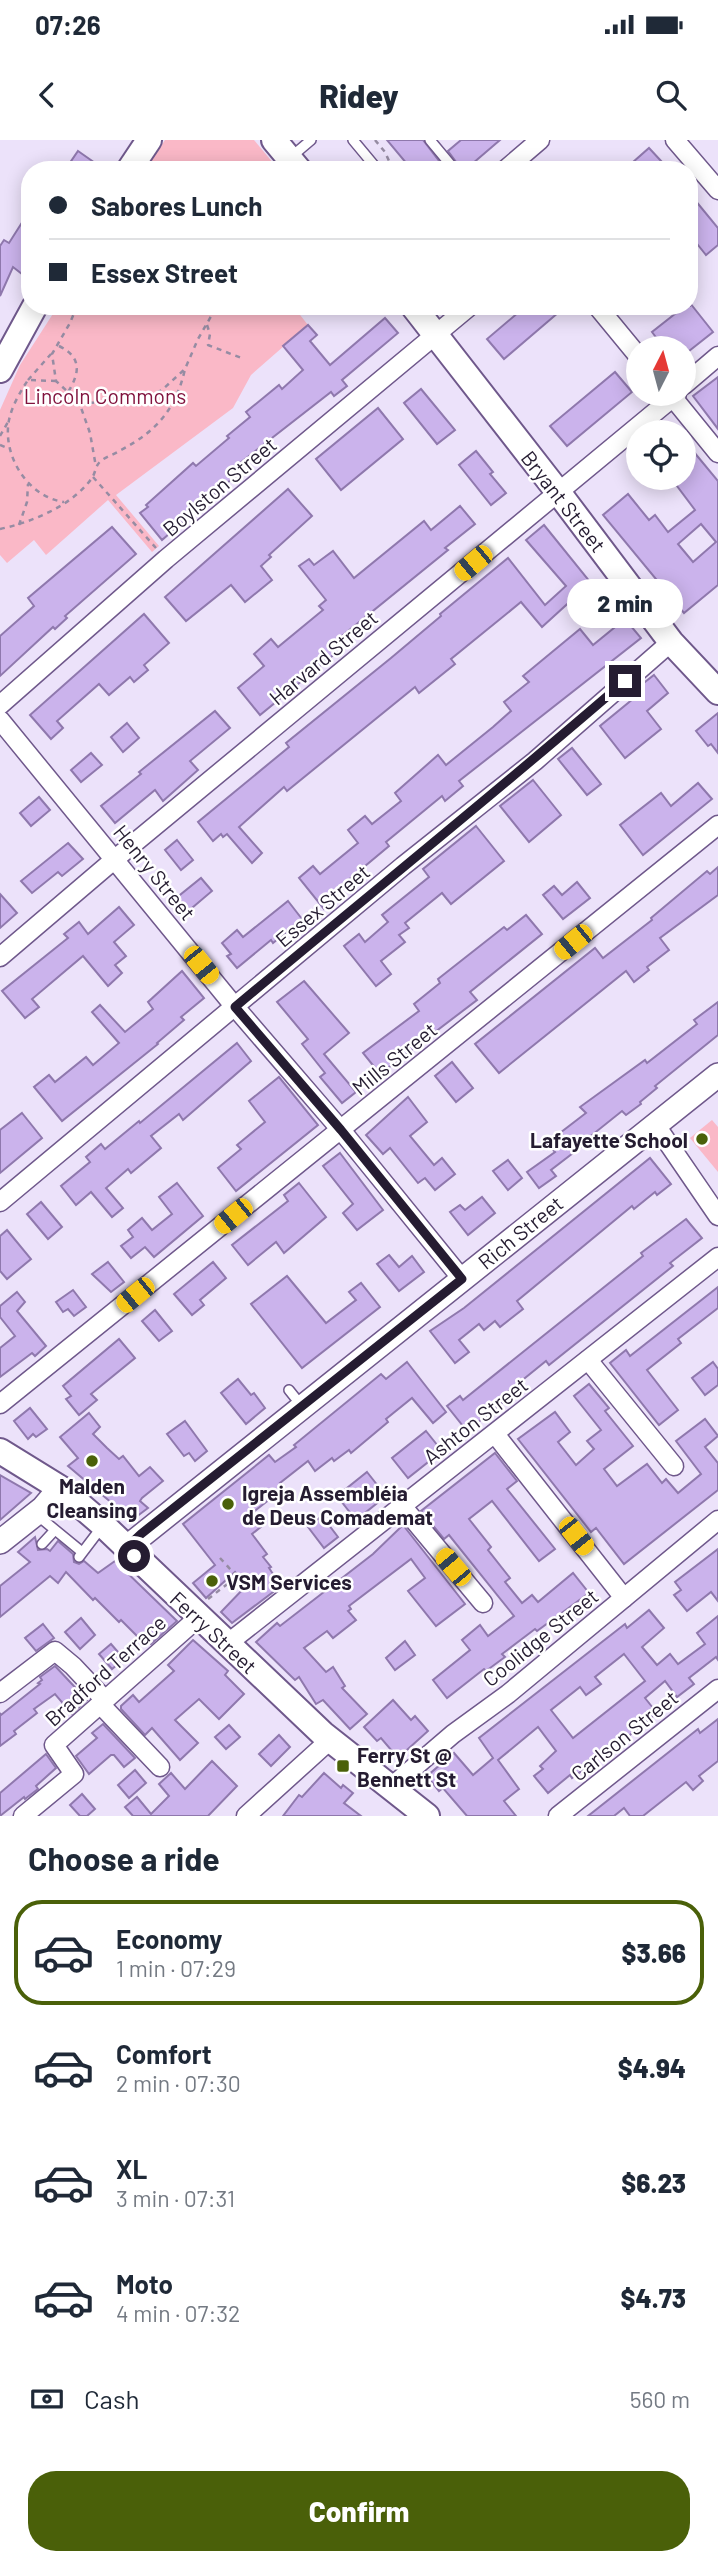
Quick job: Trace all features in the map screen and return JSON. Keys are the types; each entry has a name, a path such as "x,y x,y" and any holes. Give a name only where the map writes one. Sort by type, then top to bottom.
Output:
{"main road":[{"path":"135,161 149,140"},
{"path":"0,370 30,315"},
{"name":"Bryant Street","path":"419,315 671,642 718,692"},
{"name":"Ferry Street","path":"0,1451 60,1488 126,1548 203,1608 227,1644 330,1740 427,1816"}],"street":[{"path":"516,161 540,140"},
{"path":"676,140 694,161"},
{"path":"698,166 718,190"},
{"name":"Boylston Street","path":"0,705 166,559 459,315"},
{"path":"605,315 626,341"},
{"name":"Harvard Street","path":"696,375 718,356"},
{"name":"Harvard Street","path":"0,957 661,406"},
{"path":"685,406 718,453"},
{"name":"Essex Street","path":"0,1202 403,866 534,761 671,642"},
{"name":"Henry Street","path":"0,720 462,1279"},
{"name":"Mills Street","path":"0,1404 718,825"},
{"name":"Rich Street","path":"126,1548 296,1398 462,1279 718,1074"},
{"path":"655,1124 718,1216"},
{"name":"Ashton Street","path":"227,1644 718,1257"},
{"path":"588,1360 674,1466"},
{"path":"495,1434 624,1598"},
{"path":"0,1542 49,1503 60,1488"},
{"path":"403,1507 483,1603"},
{"name":"Coolidge Street","path":"390,1788 718,1520"},
{"name":"Bradford Terrace","path":"23,1816 74,1774 54,1745 203,1608"},
{"path":"0,1693 55,1651 73,1666 160,1767"},
{"name":"Carlson Street","path":"558,1816 718,1689"},
{"path":"246,1816 330,1740"}],"lane":[{"path":"287,156 311,140"},
{"path":"353,140 370,161"},
{"path":"430,140 448,161"},
{"path":"35,1514 81,1554 103,1525"},
{"path":"42,1544 54,1531"}],"path":[{"path":"375,140 389,161"},
{"path":"378,144 383,140"},
{"path":"0,436 28,380 58,346 73,315"},
{"path":"0,529 36,520 64,502 93,477 102,460 139,439 166,416 178,396 185,369 211,315"},
{"path":"206,323 210,334 208,345 244,359"},
{"path":"58,346 71,352 76,363 76,375 68,392"},
{"path":"52,354 56,381 79,402 90,433 96,467"},
{"path":"79,402 117,404 141,400 162,390 185,369"},
{"path":"28,380 56,381"},
{"path":"8,422 10,449 28,484 46,496 64,502"},
{"path":"0,445 10,449"},
{"path":"93,477 166,559"},
{"path":"19,525 27,502 28,484"},
{"path":"220,1559 243,1583"},
{"path":"203,1608 238,1575"}],"green space":[{"path":"165,140 254,140 272,161 151,161"},
{"name":"Lincoln Commons","path":"52,315 300,315 308,325 251,375 233,408 116,495 159,546 152,552 108,500 46,555 34,540 7,563 0,555 0,410 20,365"},
{"path":"712,1120 718,1127 718,1172 690,1138"}],"building":[{"path":"387,140 423,140 439,161 404,161"},
{"path":"461,140 500,140 476,161 455,161 448,151"},
{"path":"649,148 661,161 634,161"},
{"path":"78,151 92,161 71,161"},
{"path":"698,204 718,228 718,245 706,255 698,245"},
{"path":"21,224 21,273 13,267 0,296 0,246 4,240 9,243"},
{"path":"698,313 713,332 696,345 696,336 655,336 652,332 674,315"},
{"path":"515,315 555,315 504,359 487,339"},
{"path":"385,318 398,333 342,380 347,386 334,396 331,392 236,466 241,471 162,540 140,513 193,463 196,466 229,438 227,436 250,417 246,412 279,385 282,389 303,370 283,346 308,325 317,335 310,341 330,365"},
{"path":"615,372 626,385 626,397 567,446 550,426"},
{"path":"718,377 718,429 696,400 696,394"},
{"path":"421,389 455,430 437,444 404,403"},
{"path":"378,408 403,439 341,490 316,459"},
{"path":"476,451 506,493 491,505 459,465"},
{"path":"696,454 718,481 718,585 684,613 603,515 628,494 649,520 655,515 668,532 695,510 680,490 696,490","holes":["701,524 716,542 693,562 678,544"]},
{"path":"288,489 312,516 269,555 271,557 261,566 272,580 245,602 231,585 186,621 165,597"},
{"path":"460,506 475,524 445,548 448,550 331,645 337,652 260,715 238,688 264,666 254,654 271,639 278,647 323,610 319,606 326,600 299,566 309,559 314,565 333,551 354,578 424,521 431,530"},
{"path":"544,525 595,588 579,601 575,597 542,627 521,602 451,659 455,664 419,693 415,687 287,791 284,787 239,827 262,853 252,863 227,834 223,837 221,834 213,841 198,822 289,747 286,743 508,558 545,605 566,586 526,540"},
{"path":"112,527 136,554 0,676 0,636 34,606 28,598"},
{"path":"144,614 169,643 144,665 148,670 134,682 130,677 109,695 99,684 57,721 63,728 51,739 30,715"},
{"path":"625,619 641,638 459,781 463,786 445,801 442,796 386,842 389,846 334,892 338,898 324,909 299,878 313,866 320,874 358,843 348,830 365,816 372,824 401,801 395,793 438,755 446,765 493,727 511,711 504,702 529,682 523,676 580,629 593,645"},
{"path":"654,675 668,693 647,711 661,729 625,758 600,726 639,694 636,689"},
{"path":"215,711 230,728 190,761 198,770 163,801 155,790 115,823 101,806"},
{"path":"718,713 718,753 711,744 708,746 696,731"},
{"path":"127,723 139,738 123,752 111,737"},
{"path":"572,748 601,784 587,795 558,759"},
{"path":"91,753 102,765 81,782 71,770"},
{"path":"533,780 561,815 529,842 500,806"},
{"path":"698,783 712,799 643,855 620,825 661,793 671,806"},
{"path":"39,797 50,810 31,826 20,813"},
{"path":"476,826 504,861 451,904 442,893 405,923 409,928 399,935 405,942 381,961 391,974 376,986 344,946 359,934 365,942 388,922 382,915 429,877 423,869"},
{"path":"177,840 193,860 181,870 165,850"},
{"path":"68,843 83,859 62,876 58,872 32,893 21,881"},
{"path":"718,867 718,895 660,938 669,950 647,967 649,970 634,982 626,971 499,1073 475,1044 595,948 603,958 652,920 651,918 707,871 710,874"},
{"path":"201,878 212,891 186,913 175,899"},
{"path":"577,882 590,898 563,919 543,895 554,886 562,895"},
{"path":"0,894 17,913 0,928"},
{"path":"288,901 302,919 237,968 227,956 231,954 222,943 237,930 243,937"},
{"path":"119,907 134,925 114,942 126,956 115,965 122,973 108,986 83,956 32,999 39,1007 25,1018 2,991 68,938 64,934 79,922 88,934"},
{"path":"526,915 542,934 470,992 477,1000 380,1074 363,1053 419,1011 414,1004 440,983 438,979 504,927 507,930"},
{"path":"182,971 204,998 181,1017 184,1020 158,1044 62,1121 34,1087 49,1075 55,1082 86,1057 93,1065 119,1043 92,1012 100,1005 125,1032 153,1009 148,1002"},
{"path":"304,981 349,1033 324,1054 356,1092 342,1103 320,1077 325,1073 302,1044 308,1039 277,1002"},
{"path":"718,1002 718,1035 655,1086 657,1088 640,1102 641,1104 626,1115 622,1111 592,1135 594,1137 551,1170 556,1176 539,1188 527,1172 555,1152 547,1143 586,1113 580,1107 645,1060 647,1063 697,1024 694,1020"},
{"path":"237,1043 251,1061 183,1120 179,1114 151,1136 161,1148 131,1173 128,1169 106,1188 123,1208 112,1217 91,1192 76,1205 61,1186 90,1162 86,1157 101,1144 105,1149 139,1121 140,1123"},
{"path":"452,1062 473,1088 456,1102 435,1076"},
{"path":"279,1077 318,1125 236,1191 218,1168 241,1149 237,1145 265,1122 249,1101"},
{"path":"408,1097 427,1122 410,1136 434,1165 442,1158 455,1174 435,1190 425,1178 418,1183 390,1148 383,1154 366,1135"},
{"path":"22,1113 42,1138 0,1173 0,1130"},
{"path":"340,1153 383,1210 357,1230 343,1213 353,1204 323,1166"},
{"path":"650,1158 671,1184 657,1195 655,1192 634,1209 632,1206 517,1301 523,1309 500,1327 495,1321 484,1330 479,1324 459,1340 469,1352 455,1363 430,1331 464,1308"},
{"path":"508,1160 522,1178 508,1190 493,1171"},
{"path":"177,1183 203,1216 154,1257 145,1247 131,1258 121,1246 133,1237 128,1230 142,1218 152,1230 172,1214 159,1197"},
{"path":"299,1183 326,1217 284,1253 276,1242 248,1265 232,1245 288,1201 284,1195"},
{"path":"482,1197 495,1213 468,1235 450,1212 460,1205 465,1210"},
{"path":"41,1202 62,1227 48,1239 27,1214"},
{"path":"686,1219 702,1238 670,1263 673,1266 549,1365 546,1361 499,1399 502,1403 467,1431 447,1406 460,1396 463,1400"},
{"path":"7,1230 31,1259 7,1279 0,1271 0,1236"},
{"path":"389,1255 399,1267 412,1256 424,1272 399,1291 377,1264"},
{"path":"108,1262 124,1282 111,1292 92,1274"},
{"path":"213,1262 226,1278 200,1300 204,1305 192,1315 174,1294"},
{"path":"287,1276 326,1323 356,1300 349,1292 361,1283 380,1307 302,1368 251,1304"},
{"path":"718,1287 718,1308 678,1339 681,1343 647,1370 678,1410 659,1425 610,1363 626,1350 630,1356"},
{"path":"73,1290 86,1307 74,1316 68,1309 63,1312 56,1302"},
{"path":"17,1292 25,1302 17,1311 46,1346 35,1356 32,1353 0,1377 0,1348 15,1336 0,1317 0,1306"},
{"path":"155,1310 172,1331 159,1341 142,1321"},
{"path":"119,1339 135,1358 91,1394 97,1400 79,1415 66,1399 71,1396 63,1386"},
{"path":"407,1362 446,1412 433,1423 412,1398 351,1453 349,1450 334,1461 332,1458 315,1471 308,1461 280,1483 284,1488 252,1513 262,1526 252,1534 267,1554 263,1557 281,1586 232,1623 221,1612 247,1585 235,1572 206,1598 193,1583 215,1565 183,1524 269,1455 275,1462 296,1447 294,1445 381,1374 386,1379"},
{"path":"713,1362 718,1369 718,1385 705,1395 692,1378"},
{"path":"238,1379 251,1395 254,1393 265,1408 246,1424 221,1393"},
{"path":"589,1384 609,1408 605,1411 633,1446 604,1469 617,1486 647,1464 662,1483 666,1479 678,1493 701,1474 676,1441 705,1419 718,1436 705,1447 718,1463 718,1490 624,1564 596,1528 591,1532 518,1439 555,1412 570,1432 558,1442 576,1465 594,1449 587,1441 601,1430 574,1396"},
{"path":"30,1408 47,1429 28,1439 14,1421"},
{"path":"89,1413 100,1427 93,1434 107,1448 119,1459 123,1456 139,1476 150,1467 163,1481 142,1498 140,1501 148,1508 132,1520 68,1466 78,1458 60,1437"},
{"path":"185,1421 207,1451 195,1461 189,1453 184,1456 167,1434"},
{"path":"426,1431 442,1451 408,1478 392,1458"},
{"path":"495,1453 517,1481 507,1489 555,1549 539,1561 492,1501 469,1519 510,1578 505,1582 522,1603 532,1595 538,1602 573,1573 589,1593 537,1631 535,1629 502,1654 505,1657 486,1671 484,1669 447,1698 433,1680 470,1650 462,1640 480,1625 488,1636 514,1616 449,1535 444,1539 421,1511"},
{"path":"367,1472 386,1496 356,1520 337,1496"},
{"path":"0,1475 31,1493 0,1520"},
{"path":"322,1516 338,1537 324,1548 308,1527"},
{"path":"403,1525 465,1604 436,1626 408,1591 425,1578 411,1559 349,1606 351,1609 348,1611 356,1620 333,1638 327,1631 304,1648 326,1672 333,1667 345,1686 342,1688 367,1714 350,1729 323,1700 316,1704 299,1677 295,1680 256,1642 277,1623 280,1626 373,1554"},
{"path":"35,1537 38,1550 50,1551 58,1541 73,1554 74,1562 79,1564 84,1561 98,1573 115,1561 177,1621 151,1644 148,1641 145,1644 95,1598 93,1600 66,1572 58,1583 50,1576 0,1617 0,1586 30,1562 18,1552"},
{"path":"718,1549 718,1601 711,1592 687,1611 674,1595 681,1590 675,1582"},
{"path":"649,1610 664,1628 642,1647 657,1665 670,1654 678,1664 705,1644 697,1633 718,1616 718,1660 716,1657 689,1678 694,1684 677,1697 665,1681 645,1698 657,1713 620,1743 617,1739 585,1764 587,1767 572,1778 570,1775 548,1793 534,1776 543,1769 540,1766 556,1751 538,1727 498,1760 519,1789 504,1801 516,1816 467,1816 443,1788 439,1791 427,1776 454,1753 473,1775 493,1758 479,1738 625,1624 627,1628","holes":["624,1654 645,1681 573,1738 551,1710 580,1687 586,1695 601,1684 595,1677"]},
{"path":"81,1618 95,1635 80,1649 65,1632"},
{"path":"43,1624 54,1638 36,1651 25,1638"},
{"path":"193,1640 228,1671 225,1675 244,1694 219,1719 199,1699 175,1720 198,1743 180,1760 152,1728 145,1735 121,1706 133,1695 139,1702 174,1671 168,1665"},
{"path":"405,1641 415,1655 395,1670 386,1658"},
{"path":"111,1644 124,1659 112,1669 99,1654"},
{"path":"55,1666 87,1700 72,1714 55,1694 34,1709 37,1713 0,1746 0,1713 1,1715 40,1684 40,1677"},
{"path":"393,1700 411,1720 415,1716 428,1731 398,1758 381,1738 377,1741 364,1727"},
{"path":"718,1719 718,1761 699,1776 703,1781 693,1790 686,1782 643,1816 630,1816 624,1808 614,1816 588,1816 698,1729 700,1733"},
{"path":"103,1724 135,1758 124,1767 111,1755 89,1774 76,1756 97,1738 92,1733"},
{"path":"229,1725 240,1737 226,1749 215,1737"},
{"path":"279,1735 290,1747 271,1766 259,1754"},
{"path":"46,1754 56,1768 36,1786 38,1789 0,1816 0,1793"},
{"path":"212,1761 237,1786 208,1816 133,1816 125,1807 137,1797 151,1814 169,1796 159,1784 171,1773 185,1789"},
{"path":"135,1770 146,1783 129,1798 118,1785"},
{"path":"324,1773 341,1788 343,1785 353,1793 344,1803 361,1816 283,1816 299,1795 302,1797"},
{"path":"82,1794 95,1809 87,1816 80,1816 70,1805"}],"place":[{"name":"Lafayette School","path":"702,1139"},
{"name":"Malden Cleansing","path":"92,1461"},
{"name":"Igreja Assembléia de Deus Comademat","path":"228,1504"},
{"name":"VSM Services","path":"212,1581"},
{"name":"Ferry St @ Bennett St","path":"343,1766"}],"route":[{"path":"134,1556 126,1548 141,1534 462,1279 341,1130 235,1007 403,866 534,761 625,681"}]}
